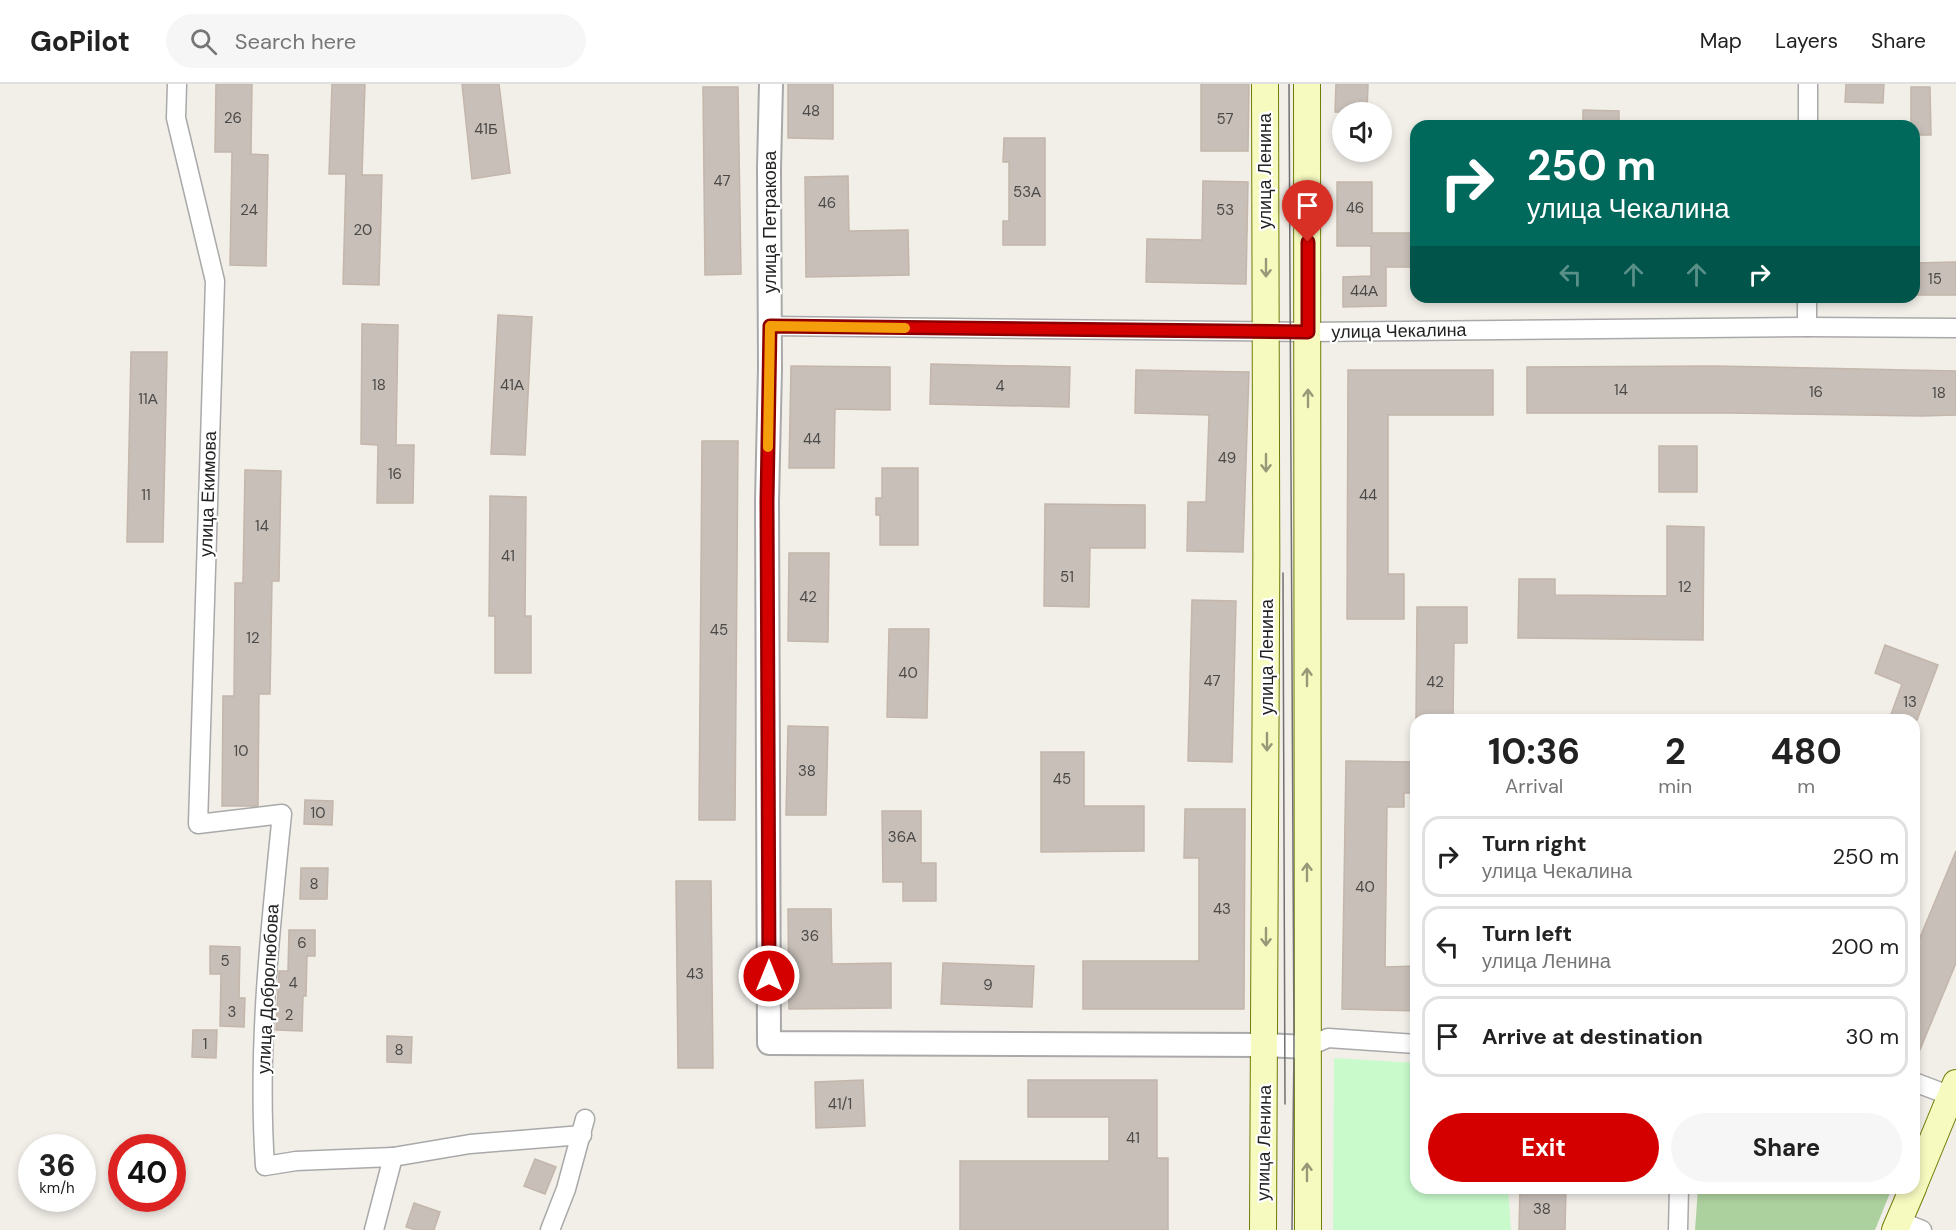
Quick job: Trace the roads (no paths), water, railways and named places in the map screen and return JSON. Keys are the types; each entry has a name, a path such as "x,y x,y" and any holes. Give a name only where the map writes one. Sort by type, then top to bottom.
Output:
{"main road":[{"name":"улица Ленина","path":"1263,1230 1266,1045 1264,84"},
{"path":"1307,84 1308,1230"},
{"path":"1920,1170 1953,1089"},
{"path":"1905,1227 1912,1194"}],"street":[{"name":"улица Екимова","path":"177,84 176,118 215,281 198,824 282,814"},
{"name":"улица Петракова","path":"771,84 767,501 769,1043 1266,1045"},
{"path":"1808,84 1808,120"},
{"path":"1807,303 1807,327"},
{"name":"улица Чекалина","path":"770,326 1266,332 1807,327 1956,328"},
{"name":"улица Добролюбова","path":"282,814 264,1009 262,1112 265,1166 296,1161 393,1157"},
{"path":"1266,1045 1307,1047 1328,1038 1410,1044"},
{"path":"1920,1083 1953,1089"},
{"path":"374,1230 393,1157 583,1127 566,1189 550,1230"},
{"path":"1678,1230 1679,1194"}],"tram line":[{"path":"1289,84 1294,1046 1292,1230"},
{"path":"1283,573 1285,1104"}]}
